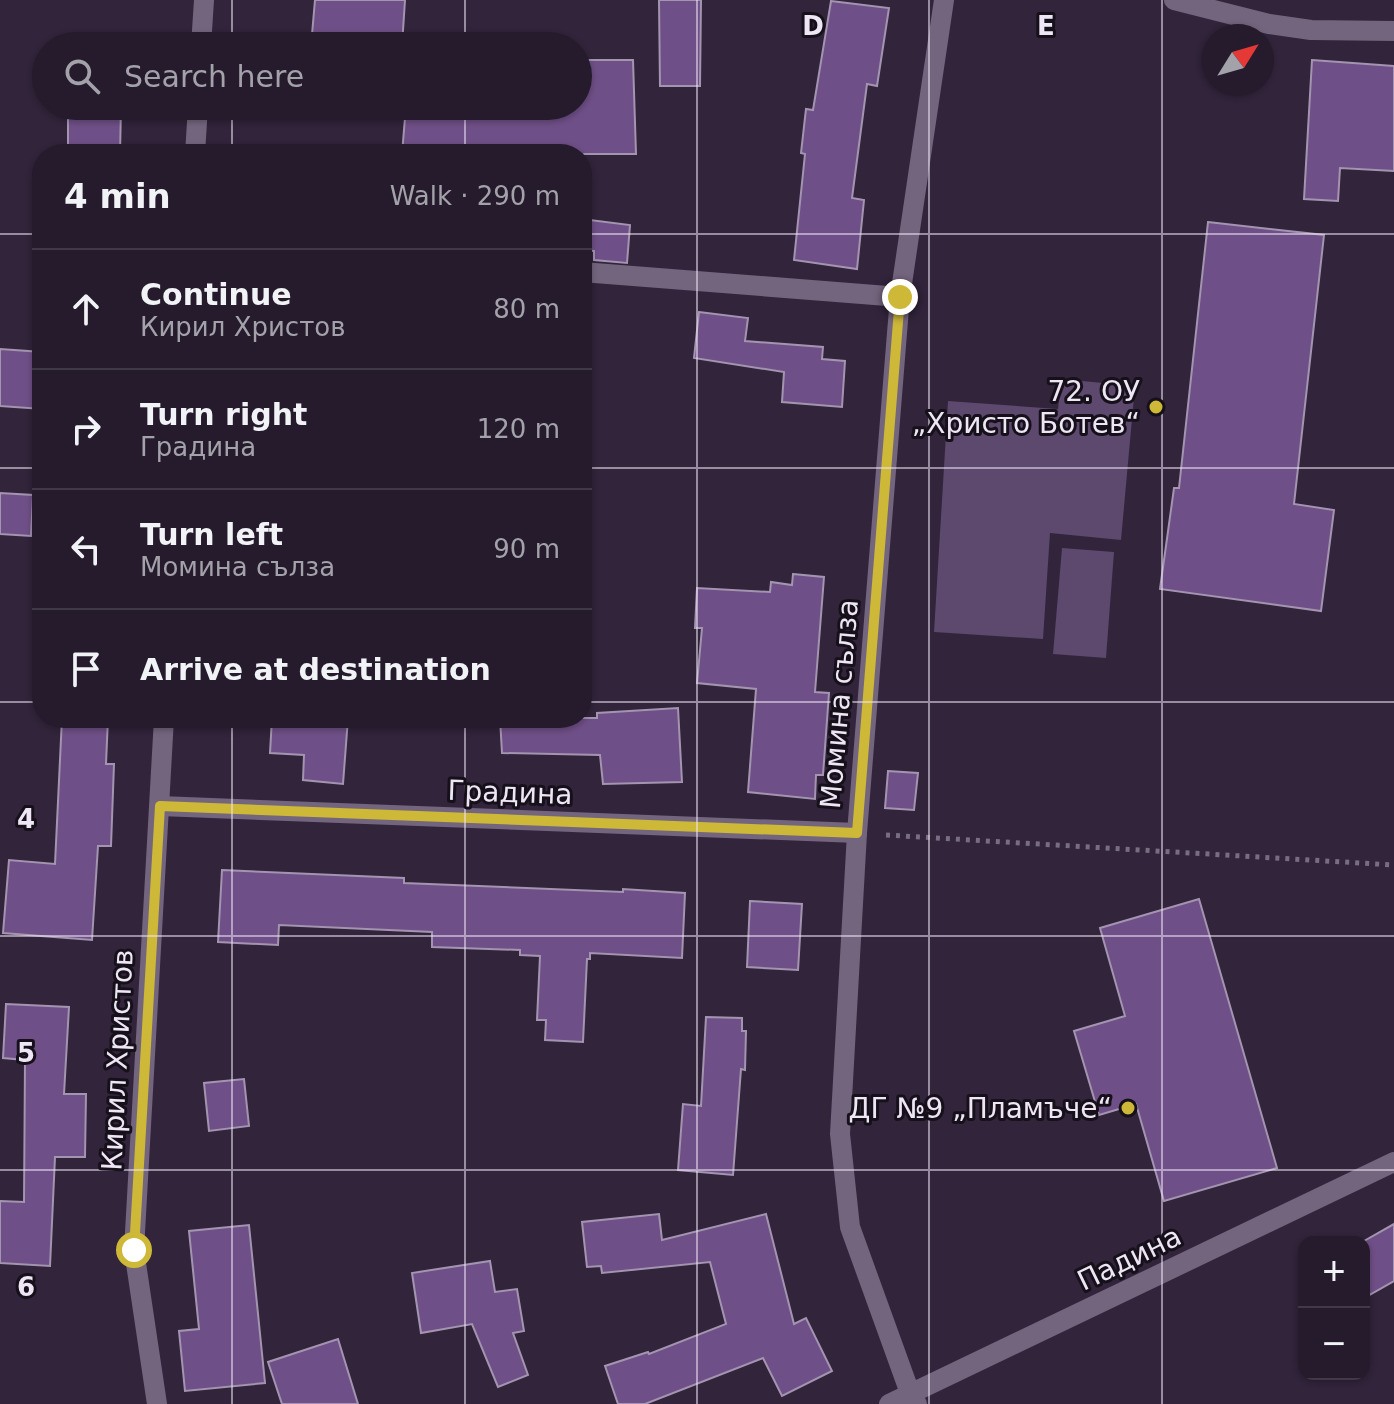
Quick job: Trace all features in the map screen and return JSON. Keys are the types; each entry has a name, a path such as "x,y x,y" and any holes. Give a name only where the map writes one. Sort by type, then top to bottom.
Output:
{"street":[{"path":"202,32 204,0"},
{"name":"Момина сълза","path":"913,1399 850,1227 840,1134 857,833 900,297 944,0"},
{"path":"1174,0 1269,24 1311,30 1394,31"},
{"path":"196,144 197,120"},
{"path":"592,273 900,297"},
{"name":"Кирил Христов","path":"157,1404 134,1250 164,728"},
{"name":"Градина","path":"160,806 857,833"},
{"name":"Падина","path":"889,1404 913,1399 1394,1162"}],"path":[{"path":"857,833 1394,865"}],"shaded area":[{"path":"1061,379 1135,386 1121,540 1050,533 1043,639 934,632 948,401 1058,409"},
{"path":"1062,548 1114,552 1106,658 1053,654"}],"building":[{"path":"315,0 405,0 403,32 312,32"},
{"path":"659,0 701,0 700,86 660,86"},
{"path":"831,1 889,8 877,86 867,84 852,198 864,200 857,269 794,260 805,154 801,153 806,109 813,110"},
{"path":"592,60 633,60 636,154 592,154 592,144 403,144 405,120 592,120"},
{"path":"1312,60 1394,66 1394,171 1340,168 1338,201 1304,199"},
{"path":"68,120 121,120 120,144 68,144"},
{"path":"592,220 630,225 627,263 594,260"},
{"path":"1208,222 1324,235 1294,504 1334,510 1321,611 1160,589 1174,488 1179,488"},
{"path":"699,312 748,318 745,341 823,347 822,359 845,361 842,407 782,402 784,372 694,358"},
{"path":"0,349 32,351 32,408 0,406"},
{"path":"0,493 32,495 31,536 0,534"},
{"path":"793,574 824,577 815,692 829,693 823,775 816,775 815,799 748,792 756,689 697,683 702,628 695,628 697,588 770,592 771,582 792,585"},
{"path":"678,708 682,782 603,784 600,755 502,753 501,728 592,728 592,718 597,718 597,713"},
{"path":"62,728 108,728 106,764 114,764 111,846 98,846 92,940 3,933 9,860 55,864"},
{"path":"271,728 347,728 343,784 303,780 304,755 270,753"},
{"path":"888,771 918,773 914,810 885,808"},
{"path":"222,870 404,878 404,883 685,893 682,958 590,953 590,959 587,959 583,1042 545,1040 546,1020 537,1020 540,956 520,955 520,950 432,947 432,932 279,925 278,945 218,942"},
{"path":"1199,899 1277,1168 1164,1201 1136,1104 1099,1115 1074,1031 1125,1016 1100,928"},
{"path":"750,901 802,904 798,970 747,967"},
{"path":"6,1004 69,1007 64,1094 86,1094 85,1157 55,1157 50,1266 0,1263 0,1201 24,1202 25,1060 3,1058"},
{"path":"706,1017 742,1018 742,1031 746,1031 745,1070 741,1069 733,1175 678,1170 683,1104 701,1106"},
{"path":"244,1079 249,1126 209,1131 204,1083"},
{"path":"659,1214 662,1240 766,1214 794,1324 806,1318 832,1371 782,1396 763,1358 645,1404 618,1404 605,1366 649,1354 726,1324 710,1262 602,1273 601,1266 587,1267 582,1222"},
{"path":"1394,1224 1394,1281 1370,1295 1370,1238"},
{"path":"249,1225 265,1383 185,1391 179,1331 199,1329 189,1231"},
{"path":"490,1261 495,1292 517,1289 524,1331 513,1333 528,1375 498,1387 472,1324 421,1333 412,1273"},
{"path":"338,1339 358,1404 282,1404 268,1362"}],"place":[{"name":"72. ОУ „Христо Ботев“","path":"1156,407"},
{"name":"ДГ №9 „Пламъче“","path":"1128,1108"}],"route":[{"path":"134,1250 160,806 857,833 900,297"}]}
